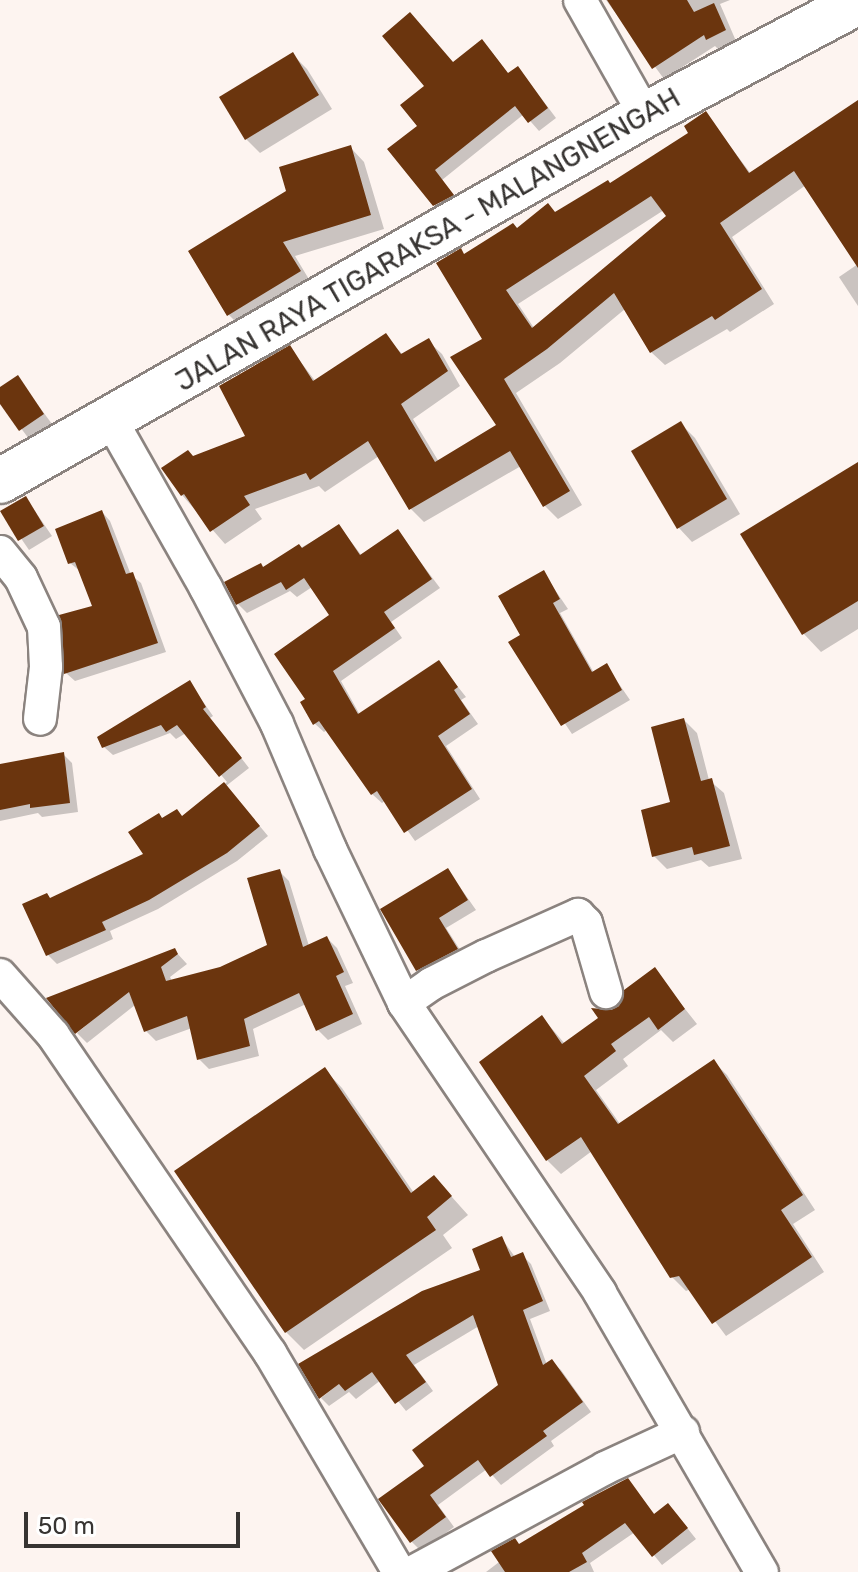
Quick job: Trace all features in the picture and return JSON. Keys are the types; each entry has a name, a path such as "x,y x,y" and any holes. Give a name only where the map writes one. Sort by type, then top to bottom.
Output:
{"main road":[{"name":"JALAN RAYA TIGARAKSA - MALANGNENGAH","path":"0,481 645,115 858,2"}],"street":[{"path":"580,0 645,115"},
{"path":"111,420 265,701 307,789 330,849 404,1003 600,1293 762,1572"},
{"path":"0,552 21,578 44,627 46,667 40,719"},
{"path":"404,1003 486,956 578,915 586,923 606,992"},
{"path":"0,975 53,1035 270,1353 399,1572"},
{"path":"413,1572 605,1468 683,1432"}],"building":[{"path":"607,0 687,0 694,12 714,3 726,30 706,40 704,35 652,69"},
{"path":"410,12 453,62 482,39 508,73 518,66 548,108 528,123 515,106 435,170 454,195 433,206 387,149 417,126 400,105 424,86 382,36"},
{"path":"293,52 319,95 245,140 219,97"},
{"path":"858,100 858,268 794,171 720,223 762,289 715,320 712,316 650,353 614,293 547,349 504,379 570,491 543,507 510,451 409,510 368,441 310,480 306,473 244,496 250,505 210,532 184,494 181,496 161,468 188,450 193,456 245,436 219,386 290,345 313,381 386,333 401,354 429,338 448,371 401,404 435,462 496,425 450,357 482,339 436,263 461,248 464,254 513,223 517,228 548,203 555,212 608,180 610,183 688,133 684,126 706,111 749,173","holes":["651,196 666,216 532,328 506,290"]},
{"path":"351,145 371,215 283,242 301,271 227,316 188,251 286,191 279,167"},
{"path":"18,375 44,414 19,431 0,404 0,387"},
{"path":"681,421 727,499 677,529 631,451"},
{"path":"858,462 858,601 802,635 740,534"},
{"path":"26,496 44,526 18,541 0,511"},
{"path":"102,510 126,574 133,572 158,643 64,674 59,615 92,606 75,562 68,564 55,529"},
{"path":"339,524 360,555 398,529 432,579 384,612 395,628 333,671 358,714 439,660 458,687 454,690 470,714 438,736 472,789 404,833 377,791 371,795 319,721 313,725 300,702 305,699 274,654 329,615 304,578 286,590 281,582 236,605 224,582 261,563 263,567 299,544 302,548"},
{"path":"544,570 560,599 553,603 592,672 607,663 622,690 561,726 508,642 520,635 498,596"},
{"path":"190,680 206,707 203,709 242,758 219,777 177,725 166,732 161,725 102,748 97,737"},
{"path":"684,718 701,781 712,778 730,846 694,855 692,847 652,857 641,810 670,802 651,727"},
{"path":"64,752 70,803 30,808 30,804 0,810 0,764"},
{"path":"224,782 260,826 227,853 149,900 102,922 106,930 46,956 22,904 47,893 50,898 143,854 128,832 159,813 162,818 177,809 182,816"},
{"path":"448,868 468,900 439,918 458,949 416,971 380,909"},
{"path":"280,869 303,947 327,936 344,972 336,976 353,1014 316,1031 299,993 244,1019 250,1046 197,1060 187,1016 144,1032 129,992 75,1034 46,998 175,948 178,954 161,967 166,981 220,967 267,945 247,878"},
{"path":"655,967 685,1009 658,1030 649,1017 611,1044 616,1051 584,1076 618,1124 714,1059 803,1195 781,1210 812,1257 712,1324 679,1276 670,1278 581,1137 546,1161 479,1062 542,1015 562,1044 598,1018 591,1008 611,1010 619,1006 624,990"},
{"path":"325,1067 411,1193 434,1175 452,1196 427,1217 436,1230 285,1333 174,1171"},
{"path":"502,1236 511,1257 523,1252 543,1301 523,1310 543,1365 552,1359 583,1402 543,1431 547,1436 490,1477 478,1460 430,1495 446,1517 410,1543 378,1499 424,1466 412,1450 498,1385 473,1315 406,1355 426,1382 395,1404 372,1372 345,1391 339,1384 319,1399 298,1364 422,1291 480,1270 472,1249"},
{"path":"628,1478 654,1514 668,1503 688,1528 652,1557 625,1523 582,1553 587,1562 569,1572 505,1572 491,1551 515,1538 519,1544 584,1505 582,1502"}]}
